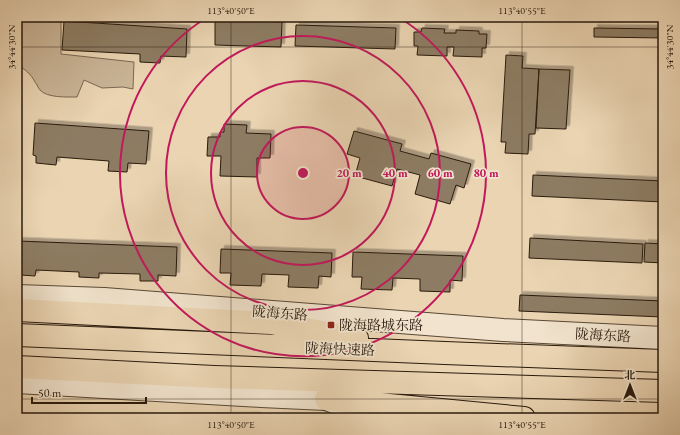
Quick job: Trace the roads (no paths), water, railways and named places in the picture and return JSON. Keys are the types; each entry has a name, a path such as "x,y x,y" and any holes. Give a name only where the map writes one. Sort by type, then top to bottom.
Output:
{"highway":[{"path":"17,310 271,323 444,353"},
{"name":"陇海快速路","path":"17,335 663,361"},
{"path":"17,367 214,377 663,391"},
{"path":"326,399 524,418"}],"street":[{"name":"陇海东路","path":"17,296 104,299 503,330 663,338"},
{"path":"17,382 326,399 377,418"}],"place":[{"name":"陇海路城东路","path":"331,325"}]}
